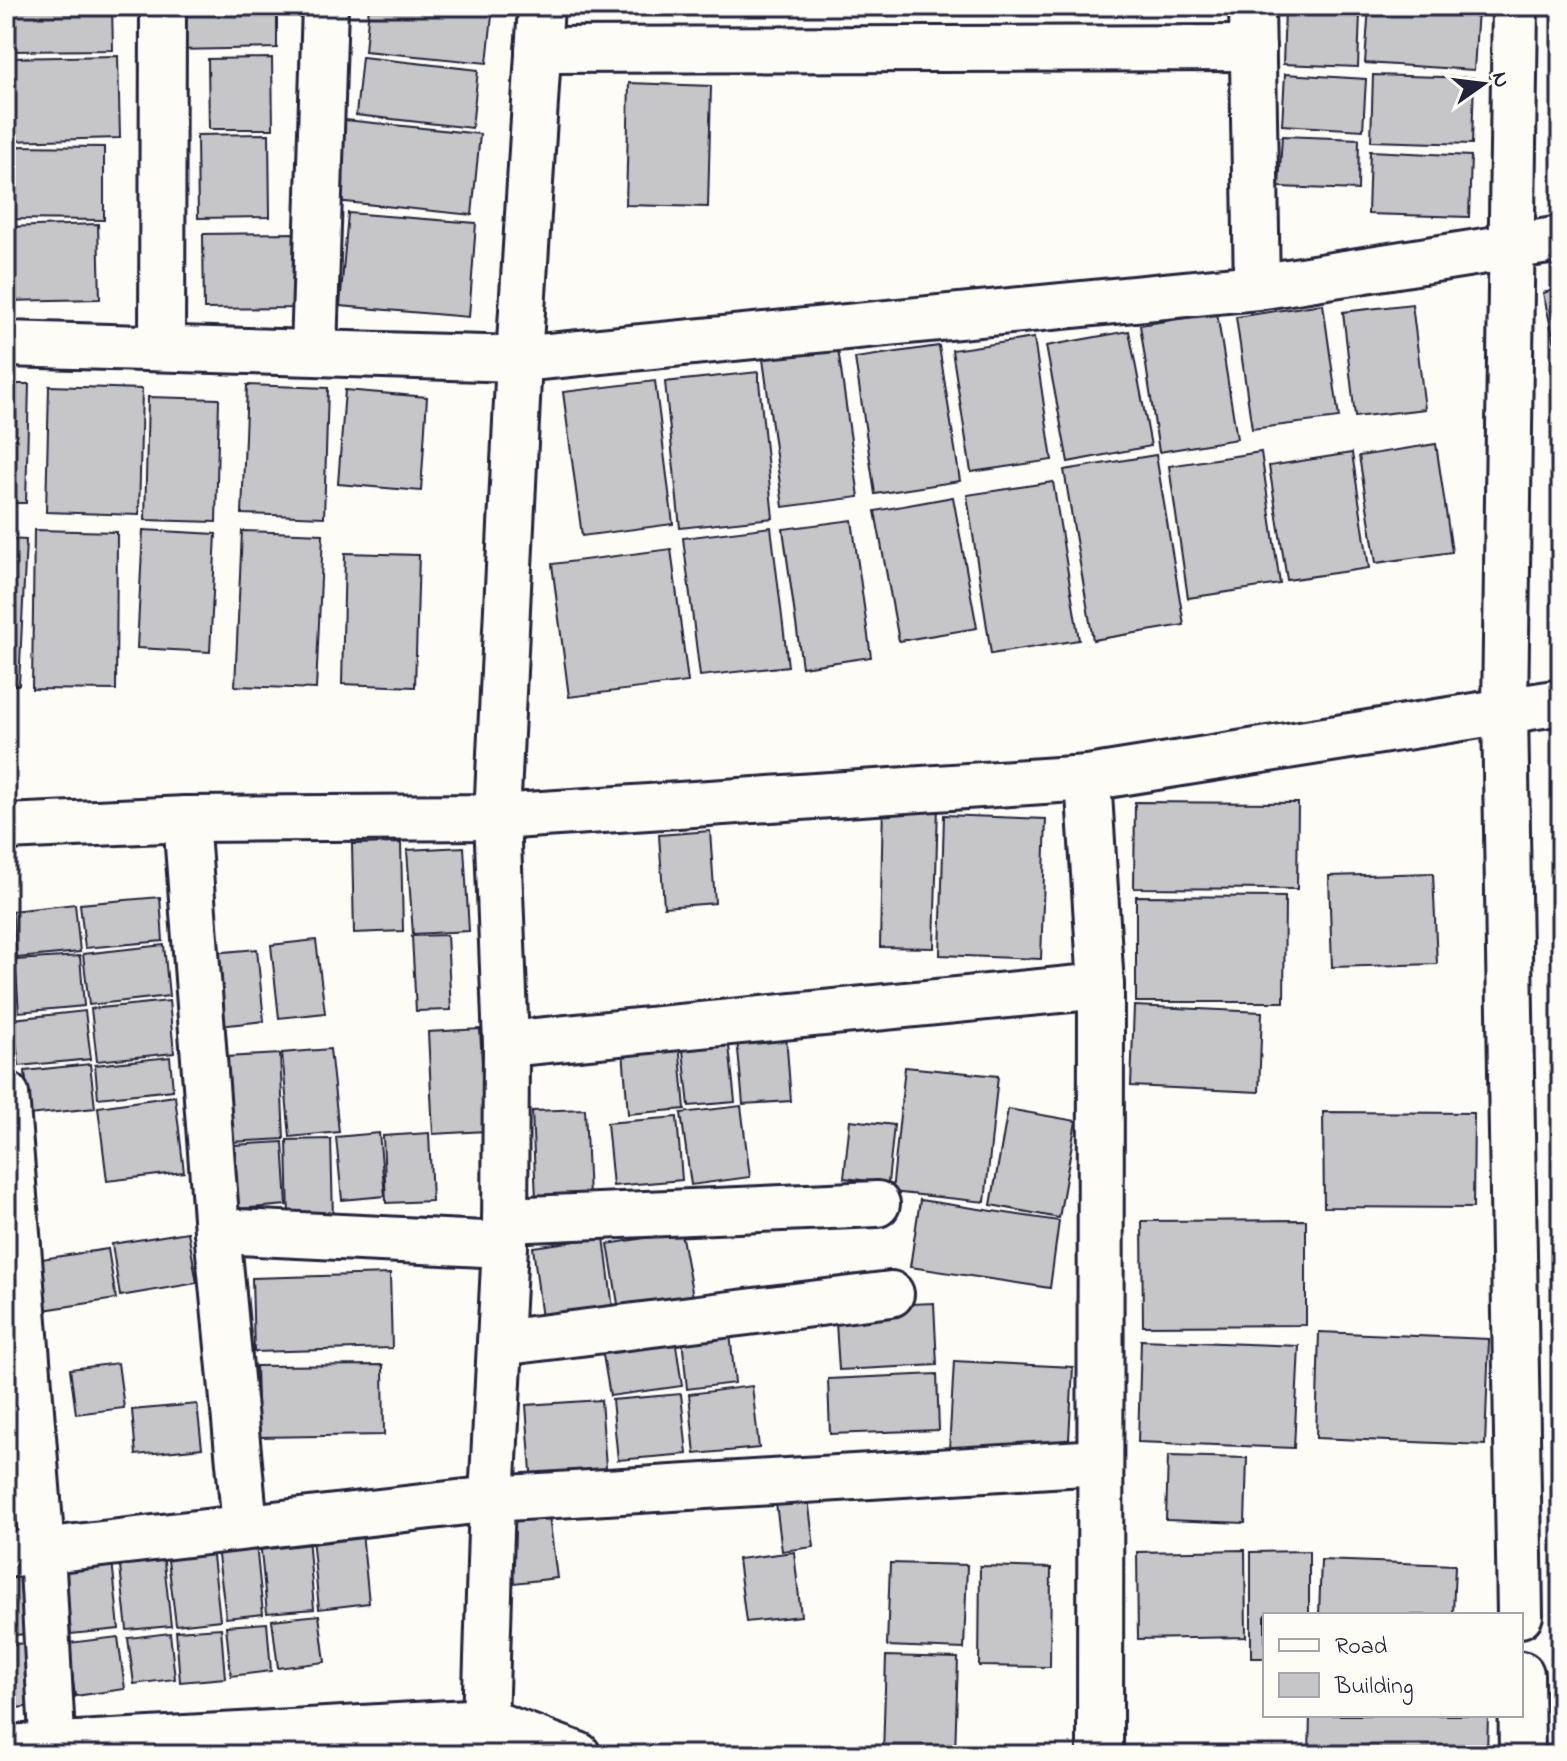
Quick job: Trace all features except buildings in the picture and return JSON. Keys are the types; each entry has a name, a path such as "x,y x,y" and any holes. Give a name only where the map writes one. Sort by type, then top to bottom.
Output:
{"street":[{"path":"162,348 163,6"},
{"path":"314,351 325,6"},
{"path":"485,1738 492,1499 505,1232 506,1044 497,817 519,359 541,6"},
{"path":"1515,6 1505,710 1520,1613"},
{"path":"538,50 1253,27 1257,287"},
{"path":"6,344 519,359 1257,287 1561,239"},
{"path":"6,827 186,819 497,817 1088,778 1561,702"},
{"path":"1088,778 1101,986 1100,1755"},
{"path":"186,819 217,1231 245,1526"},
{"path":"506,1044 1101,986"},
{"path":"6,1094 24,1553 53,1750"},
{"path":"217,1231 505,1232 877,1204"},
{"path":"500,1343 891,1294"},
{"path":"24,1553 492,1499 1100,1462"},
{"path":"1522,1717 1522,1755"},
{"path":"6,1748 53,1750 485,1738 578,1755"}]}
